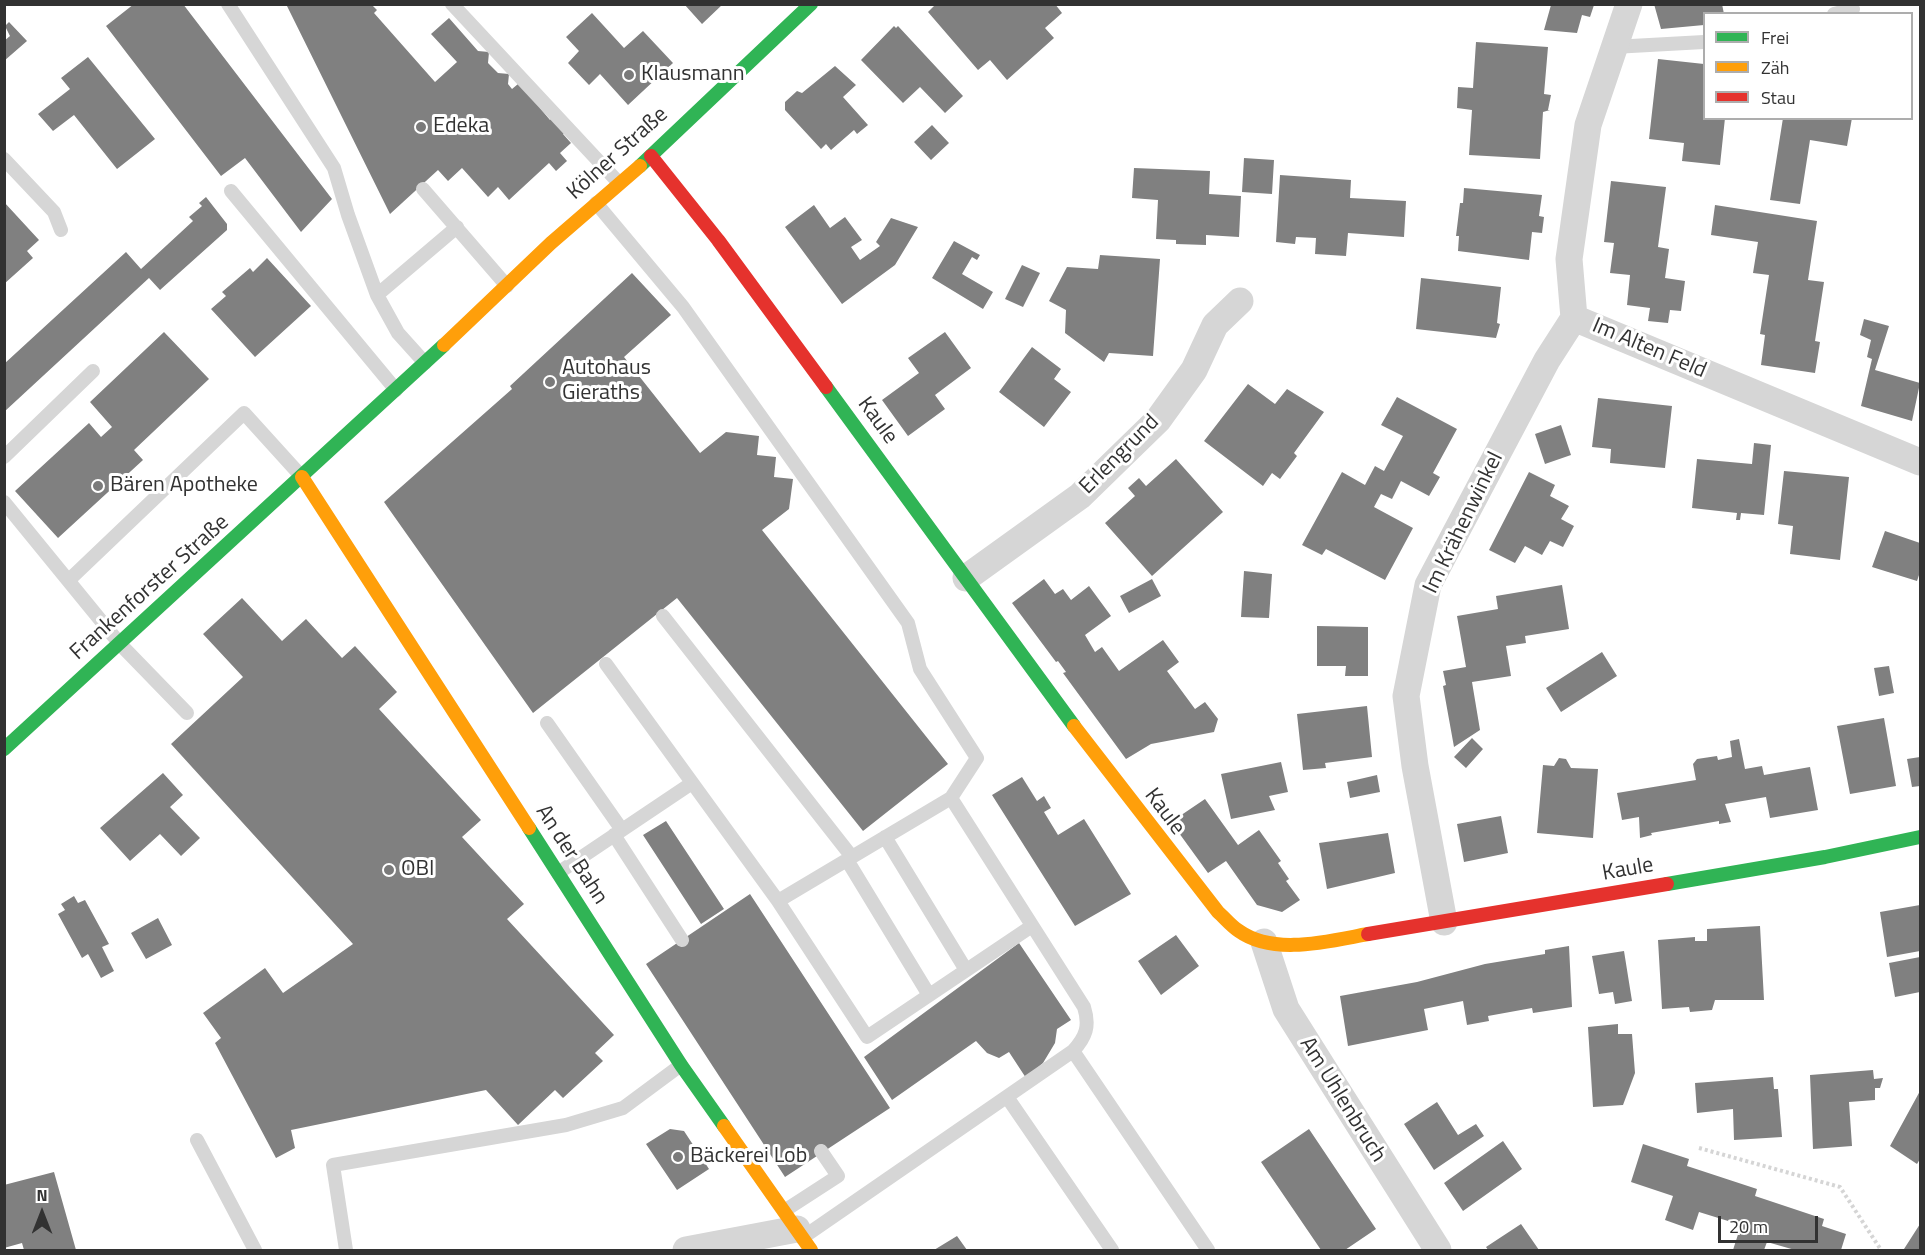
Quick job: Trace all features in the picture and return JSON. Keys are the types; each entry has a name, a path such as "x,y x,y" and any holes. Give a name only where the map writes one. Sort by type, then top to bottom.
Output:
{"street":[{"name":"Kölner Straße","path":"507,286 618,183 651,156 811,4"},
{"name":"Im Alten Feld","path":"1629,4 1588,125 1569,259 1574,318 1920,462"},
{"name":"Kaule","path":"651,156 718,240 1179,866 1218,912 1240,932 1264,942 1300,944 1444,922 1825,857 1920,837"},
{"name":"Frankenforster Straße","path":"4,749 507,286"},
{"name":"Erlengrund","path":"966,578 1080,496 1158,420 1194,370 1215,325 1240,301"},
{"name":"Im Krähenwinkel","path":"1444,922 1415,766 1406,696 1428,585 1547,360 1574,318"},
{"name":"An der Bahn","path":"302,477 681,1065 798,1232"},
{"name":"Am Uhlenbruch","path":"1264,942 1286,1009 1438,1251"},
{"path":"687,1251 798,1232"}],"lane":[{"path":"228,4 334,168 348,215 377,295 398,333 425,363"},
{"path":"452,4 618,183"},
{"path":"1842,12 1853,9"},
{"path":"1613,47 1703,42"},
{"path":"4,159 54,212 61,230"},
{"path":"423,189 507,286"},
{"path":"231,191 396,390"},
{"path":"596,203 683,307 908,623 920,669 977,758 951,798 778,901"},
{"path":"377,295 458,227"},
{"path":"4,457 93,371"},
{"path":"69,580 244,413 302,477"},
{"path":"4,502 120,644 187,713"},
{"path":"663,616 849,859 929,994"},
{"path":"606,664 778,901 867,1037 1032,926"},
{"path":"547,723 618,833 681,940"},
{"path":"558,873 693,783"},
{"path":"798,1232 1073,1051 1087,1032 1088,1020 1084,1007 951,798"},
{"path":"885,837 966,970"},
{"path":"1073,1051 1208,1251"},
{"path":"346,1251 333,1166 566,1125 623,1108 681,1065"},
{"path":"1007,1096 1112,1251"},
{"path":"197,1140 255,1251"},
{"path":"798,1232 838,1176 821,1151"}],"path":[{"path":"1699,1148 1840,1187 1881,1251"}],"building":[{"path":"134,4 183,4 332,199 301,232 245,158 221,176 106,26"},
{"name":"Edeka","path":"286,4 371,4 377,10 374,13 435,82 457,62 431,34 449,18 478,51 489,52 488,63 498,73 509,74 508,84 512,89 518,84 543,105 540,108 550,120 553,116 567,131 563,134 571,143 560,153 567,161 556,171 549,163 509,200 498,187 488,197 462,168 448,181 438,170 390,214"},
{"path":"684,4 723,4 702,24"},
{"path":"936,4 1055,4 1062,13 1045,28 1054,38 1007,80 990,60 978,70 928,12"},
{"path":"1654,4 1722,4 1724,12 1703,12 1703,25 1661,29"},
{"path":"1551,5 1594,5 1590,17 1582,15 1577,33 1544,30"},
{"path":"592,13 624,48 643,31 673,63 628,105 600,74 589,85 568,63 579,51 566,37"},
{"path":"9,22 27,41 4,61 4,41 10,36 5,26"},
{"path":"894,26 896,28 898,26 963,96 945,113 920,87 903,103 861,60"},
{"path":"1476,42 1548,47 1544,94 1551,95 1548,110 1550,110 1543,112 1540,159 1469,155 1472,110 1457,108 1458,87 1473,88"},
{"path":"88,57 155,139 117,169 74,115 53,131 38,114 70,89 61,78"},
{"path":"1658,59 1703,64 1703,120 1725,120 1720,165 1682,161 1684,143 1649,139"},
{"path":"835,66 856,85 843,97 868,125 857,134 854,130 831,150 826,144 821,149 785,110 785,102 797,91 802,93"},
{"path":"1783,120 1852,120 1847,146 1810,140 1800,204 1770,200"},
{"path":"932,125 949,143 931,160 914,142"},
{"path":"1244,158 1274,160 1272,194 1242,192"},
{"path":"1134,168 1210,171 1209,194 1241,196 1239,237 1206,235 1206,245 1176,244 1176,240 1156,239 1158,200 1132,198"},
{"path":"1280,175 1351,180 1350,198 1406,201 1404,237 1348,233 1346,256 1315,254 1316,238 1296,237 1295,244 1276,242"},
{"path":"1611,181 1666,187 1658,247 1669,249 1665,278 1685,281 1681,311 1670,310 1668,323 1648,321 1650,308 1627,305 1630,275 1610,273 1614,243 1604,242"},
{"path":"1464,188 1542,195 1539,216 1544,217 1542,233 1532,232 1529,260 1458,251 1459,236 1456,236"},
{"path":"206,197 227,224 227,230 160,290 149,278 4,412 4,364 126,252 141,269 193,221 189,217 202,206 199,203"},
{"path":"4,202 39,240 27,251 33,258 4,284"},
{"path":"814,205 830,228 845,217 862,240 851,247 860,260 880,246 876,242 891,218 918,227 895,265 842,304 785,227"},
{"path":"1715,205 1817,221 1808,280 1824,282 1815,341 1820,342 1815,373 1761,365 1765,335 1760,334 1769,275 1753,273 1758,242 1711,235"},
{"path":"954,241 980,255 977,260 972,257 962,274 993,292 983,309 932,278"},
{"path":"1100,255 1160,259 1153,356 1109,353 1104,362 1065,333 1066,310 1049,301 1067,267 1098,269"},
{"path":"267,258 311,306 255,357 211,309 226,296 222,292 250,268 253,272"},
{"path":"1022,265 1040,273 1023,307 1005,299"},
{"path":"632,273 671,315 624,357 700,453 726,432 759,436 757,455 776,457 774,477 793,479 789,509 762,530 948,764 863,831 677,598 533,713 384,502 512,389 510,386"},
{"path":"1421,278 1501,287 1497,323 1500,324 1496,338 1416,329"},
{"path":"1864,319 1889,326 1875,370 1920,383 1912,421 1861,406 1872,359 1867,357 1871,340 1860,335"},
{"path":"164,332 209,379 134,450 143,460 58,538 15,491 89,423 101,437 112,427 90,402"},
{"path":"945,332 971,368 935,395 945,409 908,436 882,400 919,373 908,358"},
{"path":"1032,347 1061,369 1054,379 1071,392 1044,427 999,392"},
{"path":"1248,384 1275,404 1287,389 1324,412 1294,453 1297,456 1280,479 1272,473 1263,486 1204,441"},
{"path":"1397,397 1457,429 1433,473 1440,477 1429,496 1401,481 1392,499 1381,494 1374,507 1413,528 1385,580 1326,549 1322,555 1302,545 1342,472 1365,485 1375,466 1384,471 1403,436 1381,425"},
{"path":"1598,398 1672,406 1665,468 1610,463 1611,449 1592,447"},
{"path":"1561,425 1571,455 1545,464 1535,434"},
{"path":"1754,443 1771,445 1764,515 1741,513 1740,520 1736,520 1737,513 1692,508 1697,459 1752,464"},
{"path":"1176,459 1223,512 1152,576 1105,523 1135,496 1128,488 1139,478 1146,486"},
{"path":"1784,471 1849,477 1840,560 1790,554 1793,526 1778,524"},
{"path":"1529,472 1555,485 1550,496 1569,506 1561,519 1574,526 1563,547 1550,541 1542,555 1525,546 1515,563 1489,550"},
{"path":"1885,531 1920,543 1920,572 1917,581 1872,567"},
{"path":"1244,571 1272,574 1269,618 1241,617"},
{"path":"1044,579 1055,594 1063,589 1071,600 1089,586 1111,616 1085,635 1095,652 1102,647 1119,671 1163,640 1179,662 1167,671 1195,709 1205,702 1218,719 1214,732 1151,744 1126,759 1063,673 1066,672 1058,661 1056,662 1012,603"},
{"path":"1152,579 1161,596 1129,613 1120,596"},
{"path":"1562,585 1569,629 1525,636 1526,643 1506,646 1511,676 1472,682 1480,730 1454,747 1443,686 1446,685 1443,671 1466,667 1457,616 1498,609 1496,596"},
{"name":"OBI","path":"242,598 282,641 306,619 342,658 355,646 397,692 379,709 481,820 462,837 524,904 507,919 614,1035 595,1053 603,1061 563,1098 555,1090 518,1125 486,1090 291,1130 295,1148 276,1158 215,1043 221,1038 203,1013 265,968 283,993 353,944 171,744 243,677 203,634"},
{"path":"1317,626 1368,627 1368,676 1345,676 1346,666 1317,666"},
{"path":"1602,652 1617,676 1561,712 1546,688"},
{"path":"1889,666 1894,693 1879,696 1874,668"},
{"path":"1367,706 1372,757 1325,763 1326,768 1303,770 1297,714"},
{"path":"1884,718 1896,786 1850,794 1837,726"},
{"path":"1472,738 1483,749 1466,768 1454,757"},
{"path":"1739,739 1745,769 1762,766 1764,775 1810,767 1818,810 1770,818 1766,797 1725,804 1731,822 1719,824 1719,821 1651,833 1652,835 1640,838 1639,817 1622,820 1617,793 1696,780 1693,764 1697,759 1717,756 1718,760 1732,757 1730,741"},
{"path":"1920,757 1920,786 1912,787 1907,759"},
{"path":"1559,758 1566,759 1571,768 1598,769 1593,838 1537,833 1543,765 1554,766"},
{"path":"1281,762 1288,792 1269,796 1275,810 1231,819 1221,774"},
{"path":"163,773 183,795 170,807 200,838 181,856 160,834 130,861 100,828"},
{"path":"1377,775 1380,792 1350,798 1347,782"},
{"path":"1022,777 1037,801 1044,796 1051,808 1044,812 1058,835 1084,819 1131,894 1075,926 992,795"},
{"path":"1205,799 1238,845 1259,830 1281,861 1278,863 1289,879 1286,881 1300,900 1282,912 1257,905 1226,861 1208,873 1171,822"},
{"path":"1501,816 1508,853 1464,862 1457,824"},
{"path":"666,821 724,909 701,924 643,835"},
{"path":"1388,833 1395,873 1327,889 1319,843"},
{"path":"750,894 890,1108 785,1177 646,964"},
{"path":"74,896 78,903 85,900 109,944 102,947 114,971 101,978 88,954 82,958 58,914 65,910 61,904"},
{"path":"1920,905 1920,951 1887,957 1880,912"},
{"path":"158,918 172,945 146,959 131,933"},
{"path":"1760,926 1764,1000 1715,1000 1712,1010 1690,1012 1689,1007 1662,1009 1658,940 1695,937 1695,941 1707,941 1707,929"},
{"path":"1176,935 1199,966 1161,995 1138,961"},
{"path":"1019,943 1071,1020 1057,1029 1055,1043 1043,1063 1026,1078 1009,1052 999,1058 987,1053 976,1041 892,1100 864,1057"},
{"path":"1569,946 1572,1007 1533,1013 1532,1008 1488,1016 1489,1021 1467,1025 1463,1001 1424,1009 1428,1030 1348,1046 1340,996 1417,982 1485,964 1545,954 1545,950"},
{"path":"1624,951 1632,1001 1615,1004 1613,992 1599,994 1592,956"},
{"path":"1920,957 1920,992 1895,997 1889,963"},
{"path":"1618,1024 1618,1034 1632,1034 1635,1073 1623,1105 1593,1107 1588,1027"},
{"path":"1873,1070 1874,1079 1883,1078 1880,1088 1875,1088 1875,1100 1849,1102 1852,1146 1813,1149 1810,1075"},
{"path":"1773,1077 1774,1089 1778,1089 1782,1137 1734,1140 1733,1109 1697,1113 1695,1083"},
{"path":"1920,1091 1920,1159 1917,1164 1890,1146"},
{"path":"1437,1102 1458,1135 1476,1124 1484,1136 1434,1170 1404,1124"},
{"name":"Bäckerei Lob","path":"670,1129 684,1131 709,1169 677,1190 646,1144"},
{"path":"1309,1129 1376,1229 1345,1250 1321,1250 1261,1162"},
{"path":"1503,1141 1522,1169 1463,1211 1444,1183"},
{"path":"1643,1144 1689,1159 1687,1166 1757,1189 1755,1196 1824,1219 1822,1226 1846,1234 1841,1250 1795,1250 1767,1242 1764,1250 1733,1250 1741,1225 1699,1212 1693,1230 1665,1220 1673,1196 1631,1182"},
{"path":"54,1172 76,1250 24,1250 22,1243 4,1248 4,1185"},
{"path":"1521,1224 1539,1250 1488,1250 1486,1247"},
{"path":"1920,1224 1920,1250 1904,1249"},
{"path":"957,1236 967,1250 934,1250"}],"traffic: fast":[{"path":"640,166 811,4"},
{"path":"4,749 444,345"},
{"path":"826,387 1074,726"},
{"path":"529,828 681,1065 724,1126"},
{"path":"1667,884 1825,857 1920,837"}],"traffic: slow":[{"path":"444,345 551,243 640,166"},
{"path":"302,477 529,828"},
{"path":"1074,726 1218,912 1236,929 1253,939 1285,945 1319,943 1368,934"},
{"path":"724,1126 811,1250"}],"traffic: jam":[{"path":"651,156 718,240 826,387"},
{"path":"1368,934 1667,884"}],"place":[{"name":"Klausmann","path":"629,75"},
{"name":"Edeka","path":"421,127"},
{"name":"Autohaus Gieraths","path":"550,382"},
{"name":"Bären Apotheke","path":"98,486"},
{"name":"OBI","path":"389,870"},
{"name":"Bäckerei Lob","path":"678,1157"}]}
